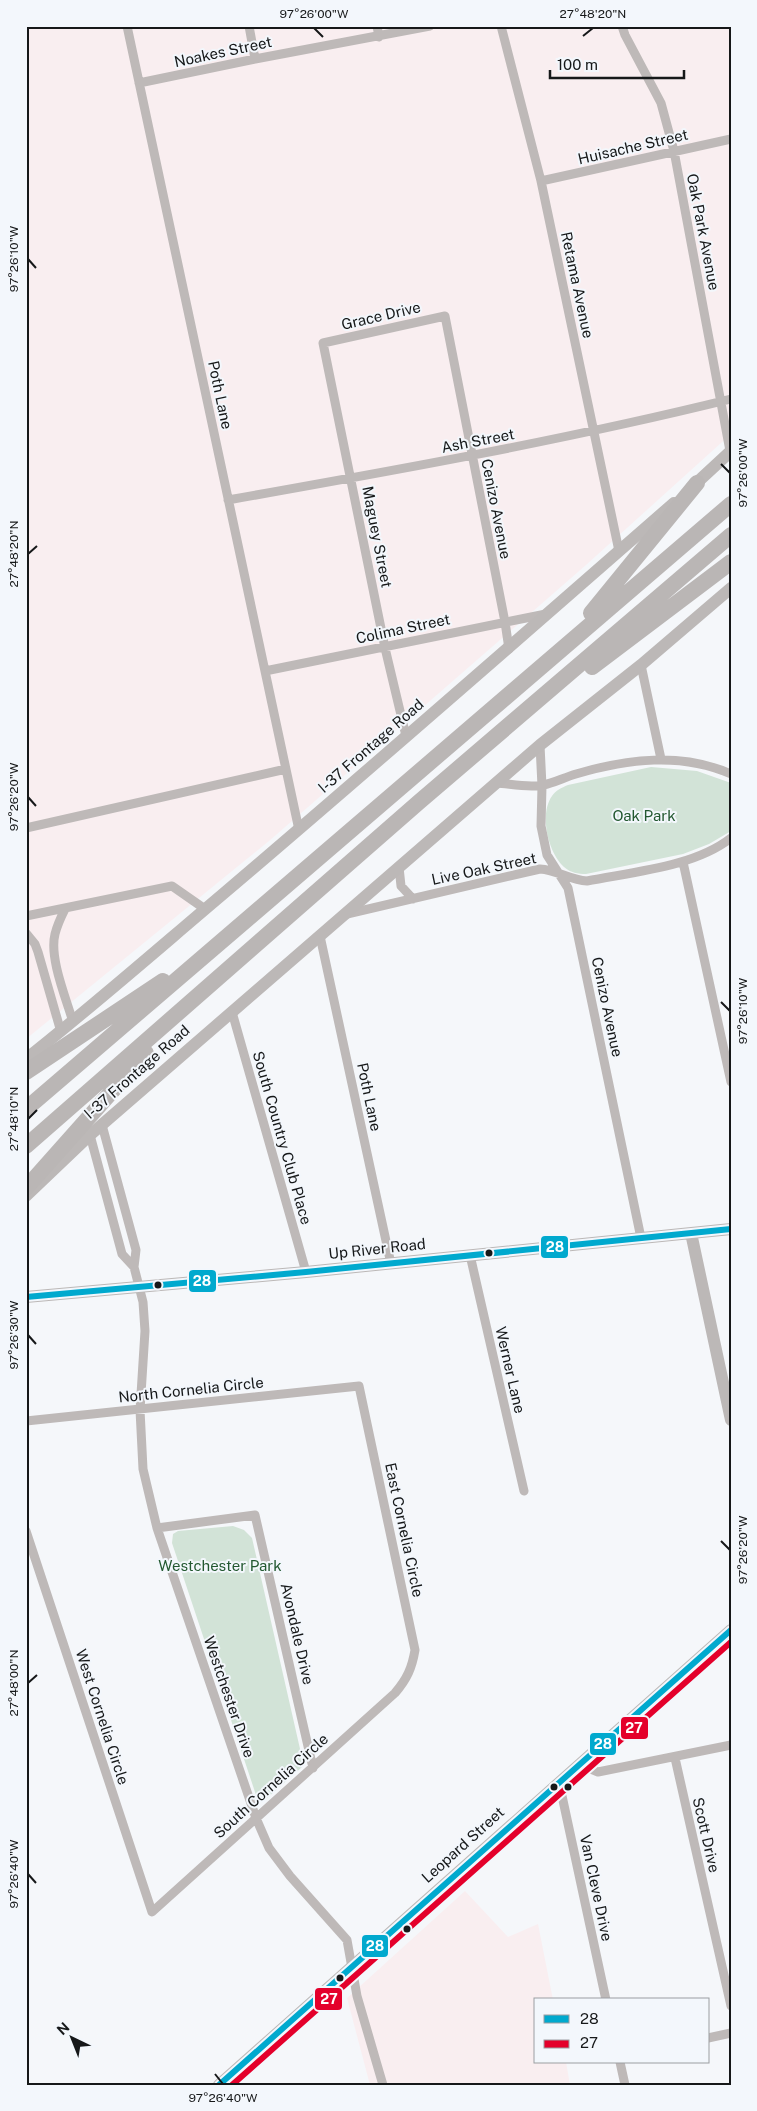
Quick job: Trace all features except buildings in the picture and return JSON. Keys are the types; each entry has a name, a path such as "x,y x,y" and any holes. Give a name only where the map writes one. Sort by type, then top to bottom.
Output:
{"highway":[{"path":"562,650 697,483"},
{"path":"26,1109 731,504"},
{"path":"26,1146 489,742 731,536"},
{"path":"489,742 524,722 643,627 731,562"},
{"path":"26,1072 156,985 196,963"},
{"path":"26,1188 190,1004"}],"main road":[{"name":"I-37 Frontage Road","path":"26,1059 73,1022 509,649 731,451"},
{"name":"I-37 Frontage Road","path":"26,1196 90,1135 540,745 641,665 731,588"},
{"name":"Up River Road","path":"26,1298 391,1264 731,1229"},
{"path":"692,1233 731,1420"},
{"name":"Leopard Street","path":"219,2085 731,1630"}],"street":[{"name":"Poth Lane","path":"127,26 299,830"},
{"path":"249,26 255,58"},
{"path":"377,26 379,36"},
{"name":"Noakes Street","path":"139,83 255,58 430,26"},
{"name":"Retama Avenue","path":"501,26 541,181 619,551"},
{"name":"Oak Park Avenue","path":"622,26 624,35 662,103 674,151 731,451"},
{"name":"Huisache Street","path":"541,181 731,139"},
{"name":"Grace Drive","path":"322,343 444,316"},
{"name":"Cenizo Avenue","path":"444,316 509,649"},
{"name":"Maguey Street","path":"322,343 385,648 406,736"},
{"name":"Ash Street","path":"228,500 472,457 731,399"},
{"name":"Colima Street","path":"265,671 546,614"},
{"path":"641,665 661,759"},
{"name":"Cenizo Avenue","path":"540,745 541,826 547,855 568,888 641,1238"},
{"path":"497,783 542,786 576,774 602,768 629,762 661,759 714,767 731,774"},
{"path":"26,828 286,769"},
{"name":"Live Oak Street","path":"347,914 540,869 549,870 575,880 587,881 683,862 731,838"},
{"path":"683,862 731,1082"},
{"name":"Live Oak Street","path":"399,867 401,886 413,898"},
{"path":"26,916 172,886 205,909"},
{"path":"64,909 54,935 55,960 73,1022"},
{"path":"26,933 36,944 61,1032"},
{"name":"Poth Lane","path":"320,936 391,1264"},
{"path":"42,964 55,960"},
{"name":"South Country Club Place","path":"232,1012 306,1272"},
{"path":"102,1125 136,1250 134,1267"},
{"path":"90,1135 122,1254 134,1267"},
{"name":"Werner Lane","path":"470,1256 524,1491"},
{"name":"Westchester Drive","path":"134,1267 143,1302 145,1331 140,1410 143,1468 157,1528 256,1818 269,1848 290,1876 347,1940 353,1965 357,1996 383,2085"},
{"name":"North Cornelia Circle","path":"26,1420 140,1410 359,1386"},
{"name":"East Cornelia Circle","path":"359,1386 415,1650 413,1665 407,1679"},
{"name":"Avondale Drive","path":"157,1528 256,1515 313,1768"},
{"name":"West Cornelia Circle","path":"26,1531 152,1912"},
{"name":"South Cornelia Circle","path":"152,1912 313,1768 395,1693 407,1679"},
{"path":"579,1764 598,1772 675,1758 731,1745"},
{"name":"Scott Drive","path":"675,1758 731,2006"},
{"name":"Van Cleve Drive","path":"559,1782 606,1998"},
{"path":"710,2038 731,2033"},
{"path":"620,2064 625,2085"}],"shaded area":[{"path":"26,26 731,26 731,434 586,565 269,841 26,1039"},
{"path":"465,1891 508,1937 538,1924 553,1998 534,1998 534,2064 566,2064 570,2085 370,2085 347,1998"}],"green space":[{"name":"Oak Park","path":"651,767 697,771 731,783 731,831 709,844 683,854 586,874 575,873 564,867 554,853 547,833 546,813 548,804 554,794 559,789 568,785"},
{"name":"Westchester Park","path":"233,1526 244,1530 252,1538 303,1762 302,1767 266,1799 259,1799 256,1795 172,1543 173,1534 178,1531"}],"transit line":[{"name":"28","path":"26,1297 306,1272 731,1229"},
{"name":"28","path":"219,2085 731,1630"},
{"name":"27","path":"232,2085 731,1642"}]}
